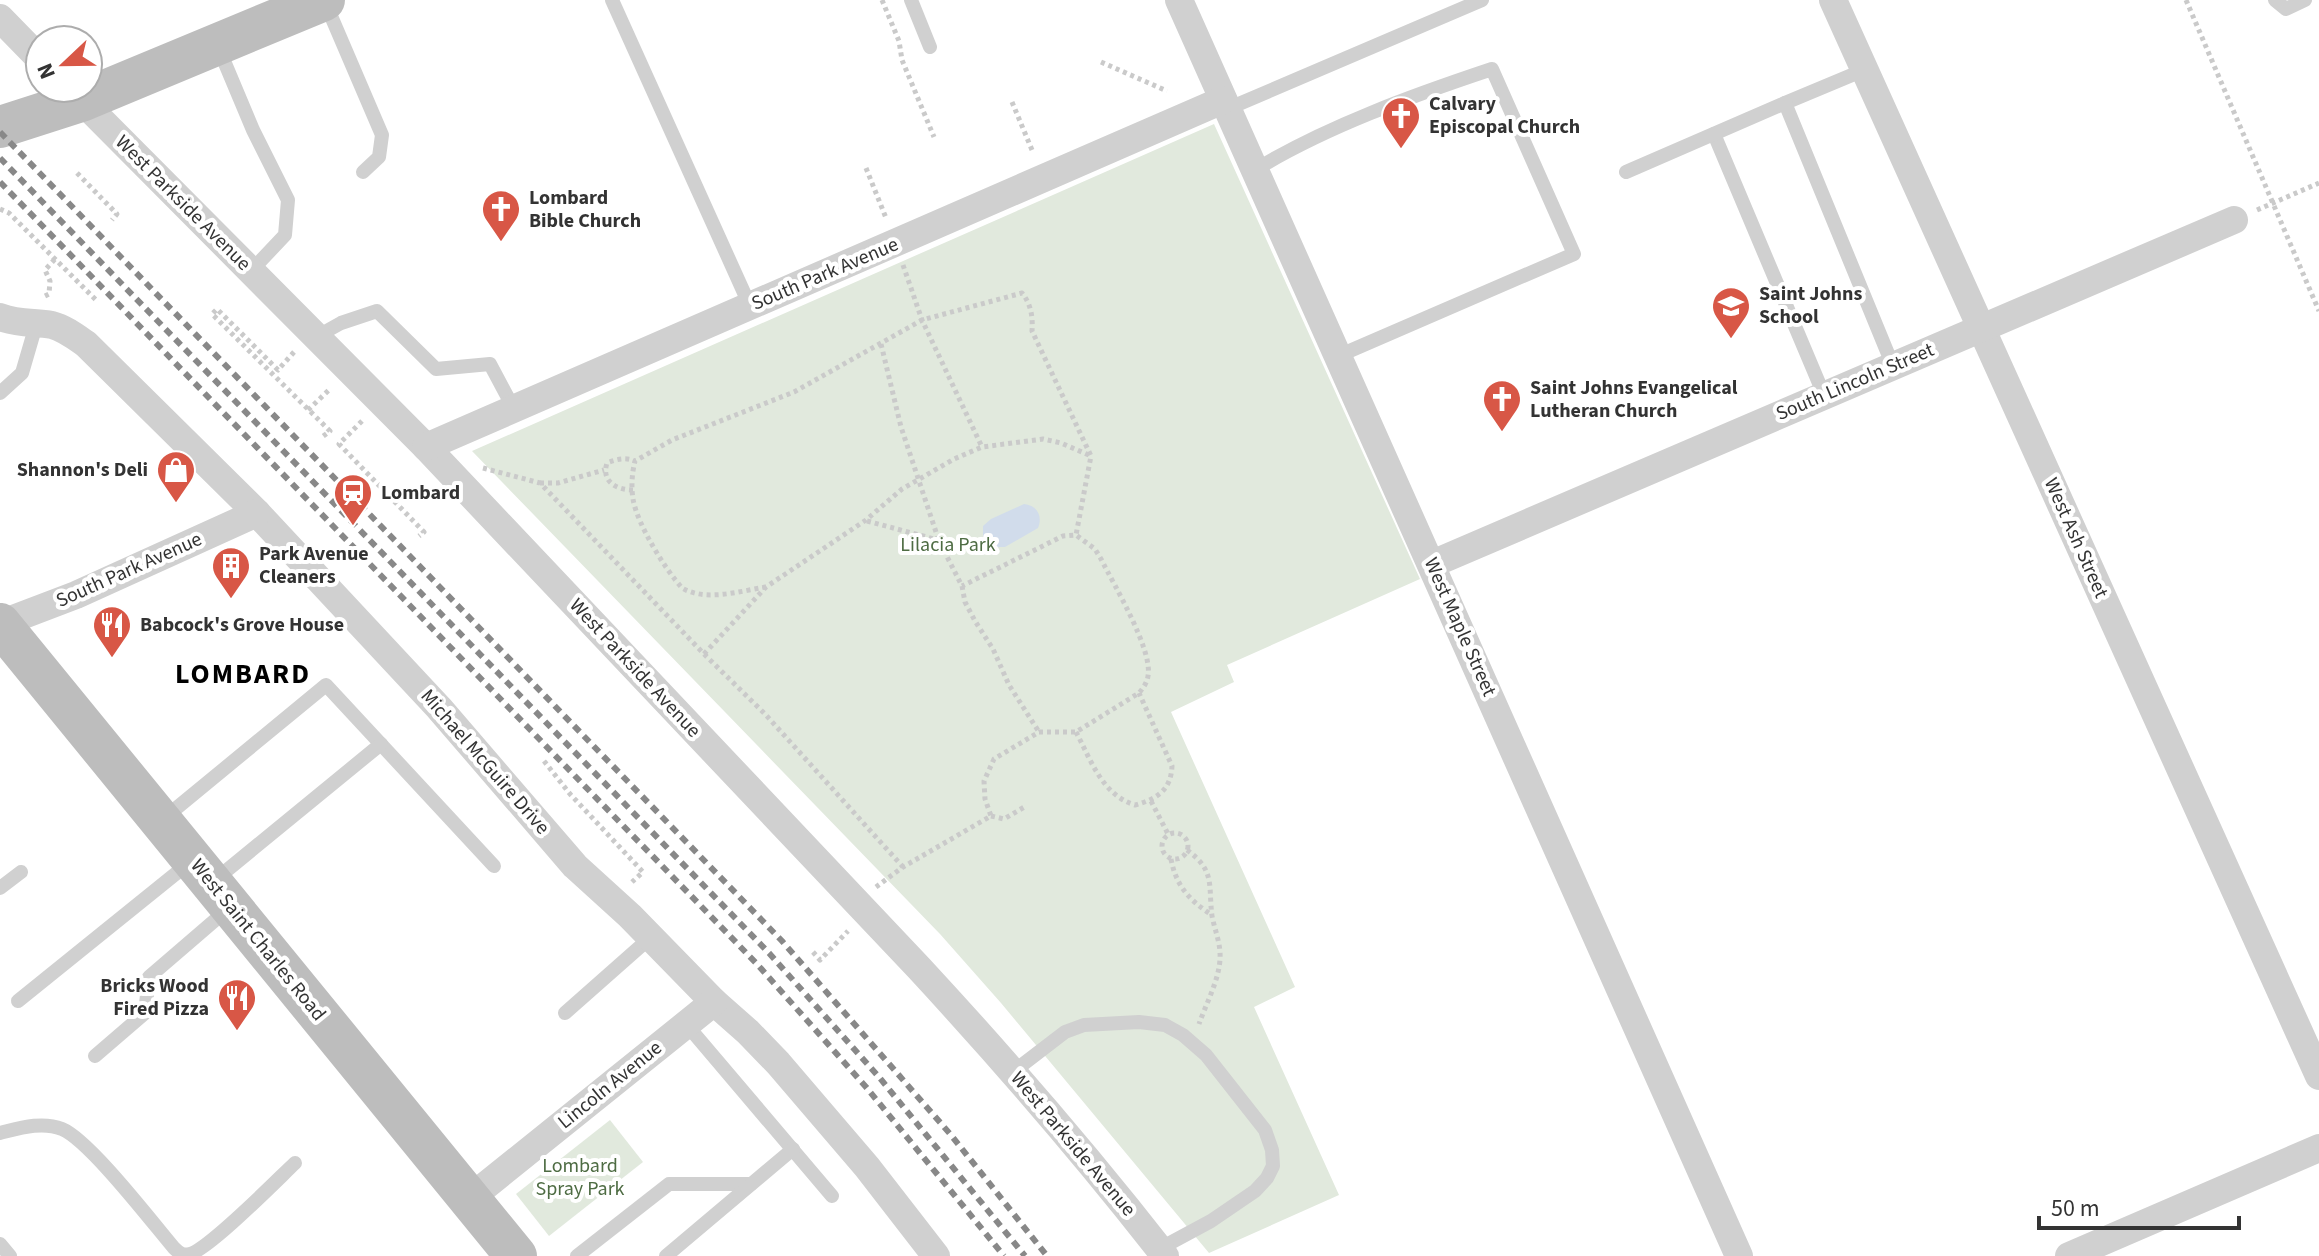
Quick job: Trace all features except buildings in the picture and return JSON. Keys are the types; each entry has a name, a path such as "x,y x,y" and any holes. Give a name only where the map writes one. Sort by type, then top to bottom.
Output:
{"main road":[{"path":"104,84 217,45 319,1"},
{"path":"0,127 52,104"},
{"name":"West Saint Charles Road","path":"0,624 516,1256"}],"street":[{"name":"West Maple Street","path":"1179,0 1739,1256"},
{"name":"West Ash Street","path":"1833,0 2319,1076"},
{"path":"0,18 24,43"},
{"name":"West Parkside Avenue","path":"85,104 251,271 305,344 426,447 856,902 1013,1072 1108,1183 1162,1252"},
{"name":"South Park Avenue","path":"426,447 895,243 1225,104"},
{"name":"South Lincoln Street","path":"1432,564 2234,220"},
{"name":"Michael McGuire Drive","path":"0,317 14,322 36,312 86,344 257,513 439,708 575,866 778,1063 867,1167 936,1256"},
{"name":"South Park Avenue","path":"0,624 76,595 257,513"},
{"name":"Lincoln Avenue","path":"469,1199 714,1002"},
{"path":"2069,1256 2319,1148"}],"lane":[{"path":"612,0 750,306"},
{"path":"911,0 930,47"},
{"path":"1225,104 1482,0"},
{"path":"2275,0 2286,9 2305,0"},
{"path":"319,1 382,135 379,157 363,172"},
{"path":"217,45 253,130 288,200 285,235 251,271"},
{"path":"1255,170 1289,150 1440,87 1492,69 1574,254 1338,356"},
{"path":"1626,172 1864,70"},
{"path":"1785,103 1893,366"},
{"path":"1714,134 1824,395"},
{"path":"305,344 341,323 377,311 436,369 490,364 514,409"},
{"path":"0,393 22,373 36,312"},
{"path":"161,821 326,685 494,866"},
{"path":"18,1001 212,883 381,744"},
{"path":"0,888 21,872"},
{"path":"95,1056 145,1013 149,977 212,883"},
{"path":"565,1013 651,937"},
{"path":"1013,1072 1065,1032 1084,1025 1139,1022 1165,1025 1206,1055 1265,1130 1272,1150 1273,1166 1255,1191 1162,1252"},
{"path":"686,1024 832,1196"},
{"path":"0,1133 36,1126 60,1128 69,1133 100,1162 174,1248 180,1254 187,1255 206,1245 295,1163"},
{"path":"666,1256 793,1149"},
{"path":"577,1256 669,1184 751,1184"},
{"path":"0,1244 10,1256"}],"path":[{"path":"882,0 899,41 902,60 934,137"},
{"path":"2186,0 2319,311"},
{"path":"1101,62 1167,91"},
{"path":"1012,102 1032,150"},
{"path":"866,168 922,320 982,447"},
{"path":"77,173 117,214 112,220"},
{"path":"2234,220 2319,183"},
{"path":"0,209 9,213 98,302"},
{"path":"36,312 49,294 50,281 45,270 55,259"},
{"path":"766,587 703,595 692,594 682,588 643,525 633,500 635,461 672,440 794,392 922,320 1022,293 1033,320 1032,331 1091,456 1076,535"},
{"path":"305,344 278,370 217,309 212,314 330,431 322,437"},
{"path":"881,344 901,427 939,541 962,586 965,602 993,649 1009,685 1039,732"},
{"path":"308,410 331,388"},
{"path":"362,421 339,444 424,532 419,536"},
{"path":"704,654 766,587 866,520 918,479 982,447 1043,439 1091,456"},
{"path":"633,490 615,487 608,481 604,470 607,463 616,459 627,457 635,461"},
{"path":"474,466 540,483 558,483 604,470"},
{"path":"540,483 765,714 903,867"},
{"path":"866,520 939,541"},
{"path":"962,586 1063,536 1076,535 1095,549 1101,559 1143,646 1149,674 1146,685 1139,693 1076,732 1039,732 1004,752 988,769 984,781 985,799 991,816"},
{"path":"1076,732 1101,779 1114,794 1135,805 1151,801 1162,794 1171,780 1172,766 1139,693"},
{"path":"544,761 570,794 643,872 612,900"},
{"path":"1151,801 1168,834"},
{"path":"856,902 903,867 991,816 1004,819 1026,806"},
{"path":"1171,859 1183,857 1187,850 1185,837 1175,832 1168,834 1161,846 1163,852 1171,859 1180,887 1195,904 1212,915"},
{"path":"1187,850 1207,870 1211,883 1212,915 1219,941 1220,961 1192,1043"},
{"path":"813,952 820,960 832,947"}],"green space":[{"name":"Lilacia Park","path":"1214,124 1420,579 1227,665 1234,682 1171,712 1295,987 1254,1007 1339,1195 1209,1253 940,934 472,451"},
{"name":"Lombard Spray Park","path":"610,1120 643,1162 549,1236 516,1194"}],"water":[{"path":"1024,504 1038,512 1038,528 1005,547 990,547 983,536 983,526"}],"railway":[{"path":"0,132 782,941 951,1135 1047,1256"},
{"path":"0,158 769,953 879,1077 1025,1256"},
{"path":"0,182 757,964 866,1087 1004,1256"}],"place":[{"name":"Calvary Episcopal Church","path":"1401,150"},
{"name":"Lombard Bible Church","path":"501,243"},
{"name":"Saint Johns School","path":"1731,340"},
{"name":"Saint Johns Evangelical Lutheran Church","path":"1502,433"},
{"name":"Shannon's Deli","path":"176,504"},
{"name":"Lombard","path":"353,527"},
{"name":"Park Avenue Cleaners","path":"231,600"},
{"name":"Babcock's Grove House","path":"112,659"},
{"name":"Bricks Wood Fired Pizza","path":"237,1032"}],"district":[{"name":"LOMBARD","path":"243,674"}]}
